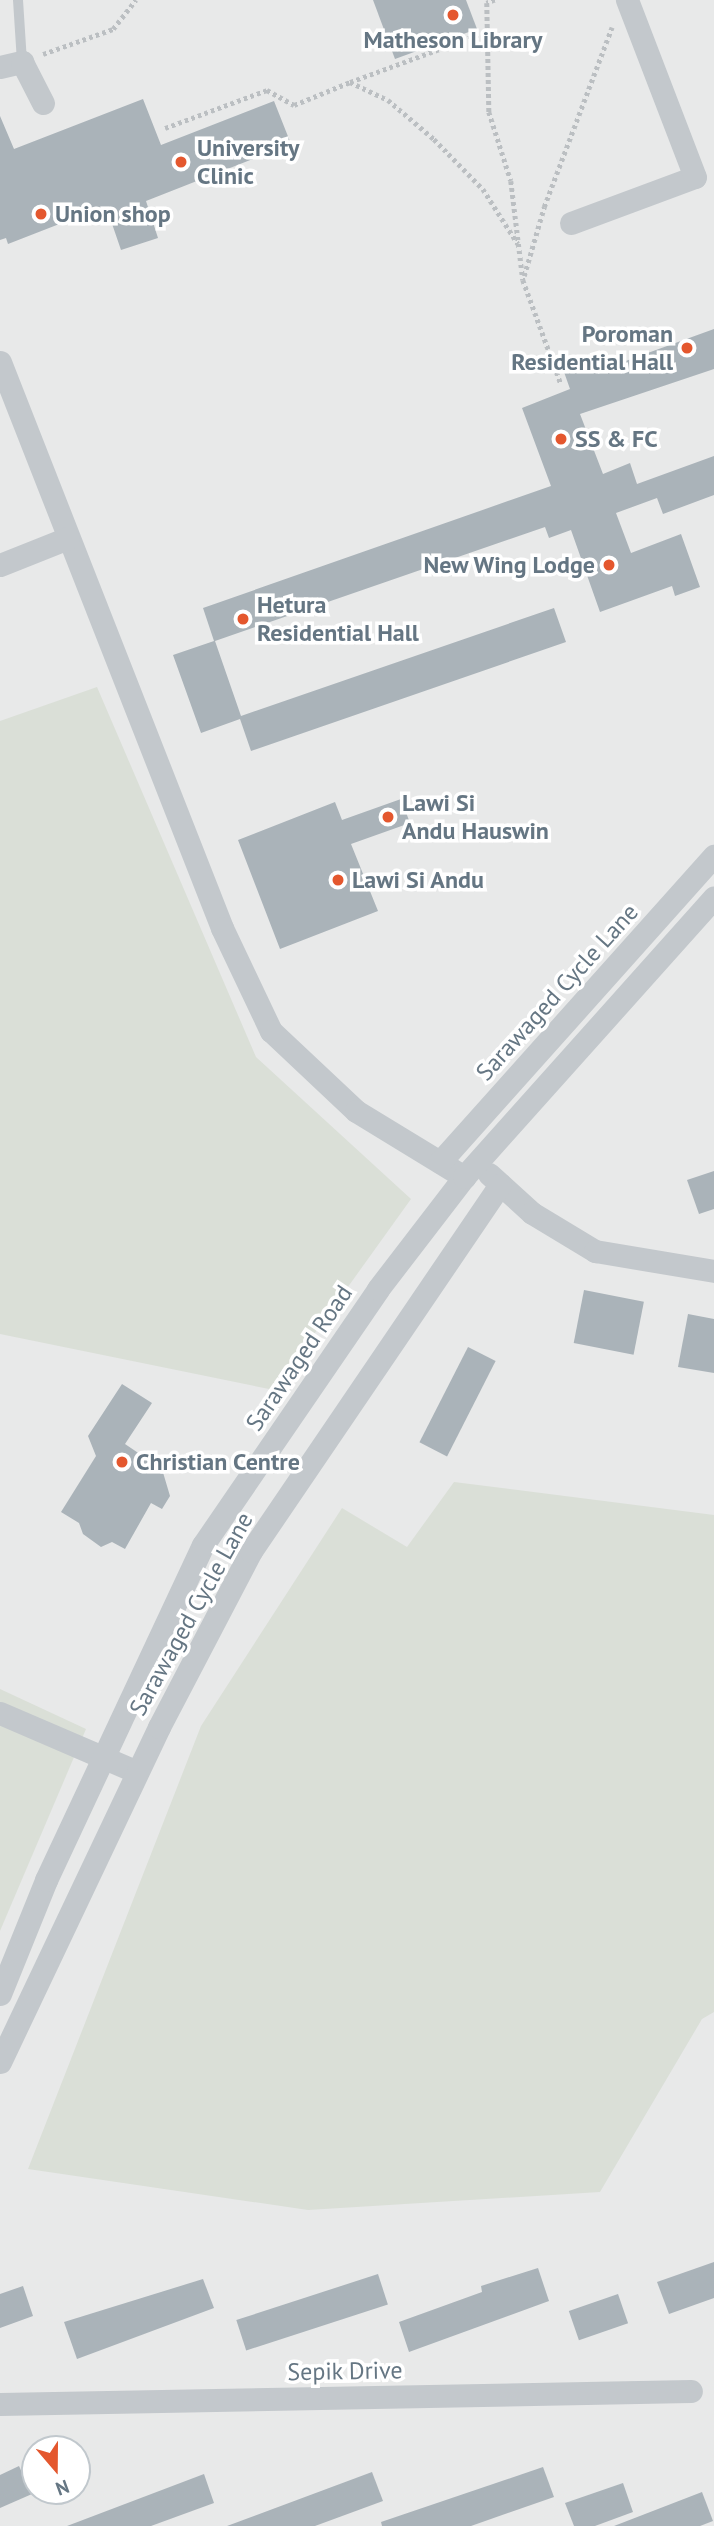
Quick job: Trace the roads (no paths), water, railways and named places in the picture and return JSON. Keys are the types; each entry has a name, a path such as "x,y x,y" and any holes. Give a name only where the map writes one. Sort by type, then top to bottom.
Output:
{"street":[{"path":"570,223 695,177 627,0"},
{"path":"11,64 43,103"},
{"path":"0,362 222,928 271,1031 356,1111 440,1162 470,1170 500,1184 532,1213 595,1251 714,1271"},
{"path":"0,565 68,538"},
{"name":"Sarawaged Cycle Lane","path":"440,1162 714,856"},
{"name":"Sarawaged Road","path":"0,1994 46,1880 203,1545 378,1289 470,1170 714,897"},
{"name":"Sarawaged Cycle Lane","path":"0,2062 137,1772 251,1551 500,1184"},
{"path":"0,1713 137,1772"},
{"path":"0,2404 691,2391"}],"lane":[{"path":"11,64 18,0"}],"place":[{"name":"Matheson Library","path":"453,15"},
{"name":"University Clinic","path":"181,162"},
{"name":"Union shop","path":"41,214"},
{"name":"Poroman Residential Hall","path":"687,348"},
{"name":"SS & FC","path":"561,439"},
{"name":"New Wing Lodge","path":"609,565"},
{"name":"Hetura Residential Hall","path":"243,619"},
{"name":"Lawi Si Andu Hauswin","path":"388,817"},
{"name":"Lawi Si Andu","path":"338,880"},
{"name":"Christian Centre","path":"122,1462"}]}
